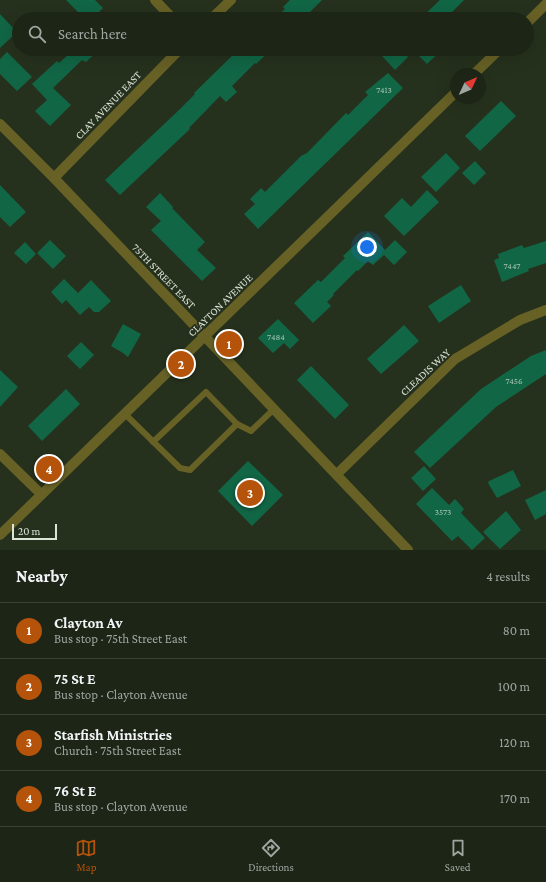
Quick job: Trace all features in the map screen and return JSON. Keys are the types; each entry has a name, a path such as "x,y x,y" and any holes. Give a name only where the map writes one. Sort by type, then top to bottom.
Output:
{"street":[{"path":"155,0 166,12"},
{"path":"218,12 231,0"},
{"path":"534,16 546,4"},
{"name":"CLAY AVENUE EAST","path":"54,178 173,56"},
{"path":"480,68 493,56"},
{"name":"CLAYTON AVENUE","path":"0,535 450,98"},
{"name":"75TH STREET EAST","path":"0,124 54,178 408,550"},
{"name":"CLEADIS WAY","path":"337,474 454,359 520,320 546,310"},
{"path":"0,454 41,494"}],"lane":[{"path":"153,442 206,392 237,424 251,431 274,409"},
{"path":"125,414 180,468 190,470 237,424"}],"building":[{"path":"66,0 95,0 103,8 99,12 78,12"},
{"path":"290,0 322,0 310,12 282,12 285,9 283,7"},
{"path":"440,0 464,0 452,12 427,12"},
{"path":"0,14 12,27 12,37 0,48"},
{"path":"7,52 32,77 17,91 0,74 0,59"},
{"path":"67,56 92,56 86,62 82,60 53,88 71,105 50,126 35,111 47,100 32,84 57,61 59,63"},
{"path":"232,56 265,56 256,64 255,63 232,86 237,92 226,102 220,96 189,128 190,129 120,195 105,180 179,110 195,94 194,93"},
{"path":"382,56 408,57 395,70"},
{"path":"419,56 436,56 427,64"},
{"path":"388,73 403,88 258,229 244,214 255,204 250,199 261,188 265,192 301,156 307,153 346,113 348,115 368,95 365,92"},
{"path":"501,101 516,116 480,151 465,136"},
{"path":"446,153 460,168 436,192 421,177"},
{"path":"475,161 486,173 474,185 462,173"},
{"path":"0,185 26,212 10,227 0,217"},
{"path":"427,190 439,202 404,236 384,216 402,198 411,207"},
{"path":"160,193 173,207 172,208 205,242 197,250 216,268 202,281 151,230 161,221 146,207"},
{"path":"368,232 385,250 395,240 407,252 394,265 384,255 373,265 368,261 333,294 334,295 327,302 331,306 313,323 294,303 318,280 321,282 345,258 343,256"},
{"path":"50,240 66,256 53,269 37,253"},
{"path":"546,241 546,263 528,269 529,271 502,282 494,260 499,258 498,254 522,245 524,248"},
{"path":"25,242 36,254 26,264 14,253"},
{"path":"64,279 78,293 91,280 111,301 99,312 94,312 89,307 80,315 66,300 62,304 51,292"},
{"path":"461,285 471,301 439,323 428,306"},
{"path":"278,319 299,340 290,349 284,343 273,353 258,338"},
{"path":"123,324 141,334 128,357 111,346"},
{"path":"404,325 419,341 381,374 367,359"},
{"path":"81,342 94,355 80,369 67,356"},
{"path":"546,350 546,374 496,407 430,468 414,452 481,389 531,356"},
{"path":"311,366 349,405 335,419 297,380"},
{"path":"0,370 18,387 0,407"},
{"path":"66,389 80,404 42,441 28,426"},
{"path":"248,461 283,495 252,526 218,491"},
{"path":"424,466 436,479 423,491 411,478"},
{"path":"513,470 521,486 497,498 488,483 489,481"},
{"path":"432,488 449,505 455,499 464,509 461,513 485,538 472,550 458,536 452,541 416,504"},
{"path":"546,490 546,514 535,520 525,500"},
{"path":"506,511 521,530 500,549 483,532"}],"place":[{"name":"Clayton Av","path":"229,344"},
{"name":"75 St E","path":"181,364"},
{"name":"76 St E","path":"49,469"},
{"name":"Starfish Ministries","path":"250,493"}]}
